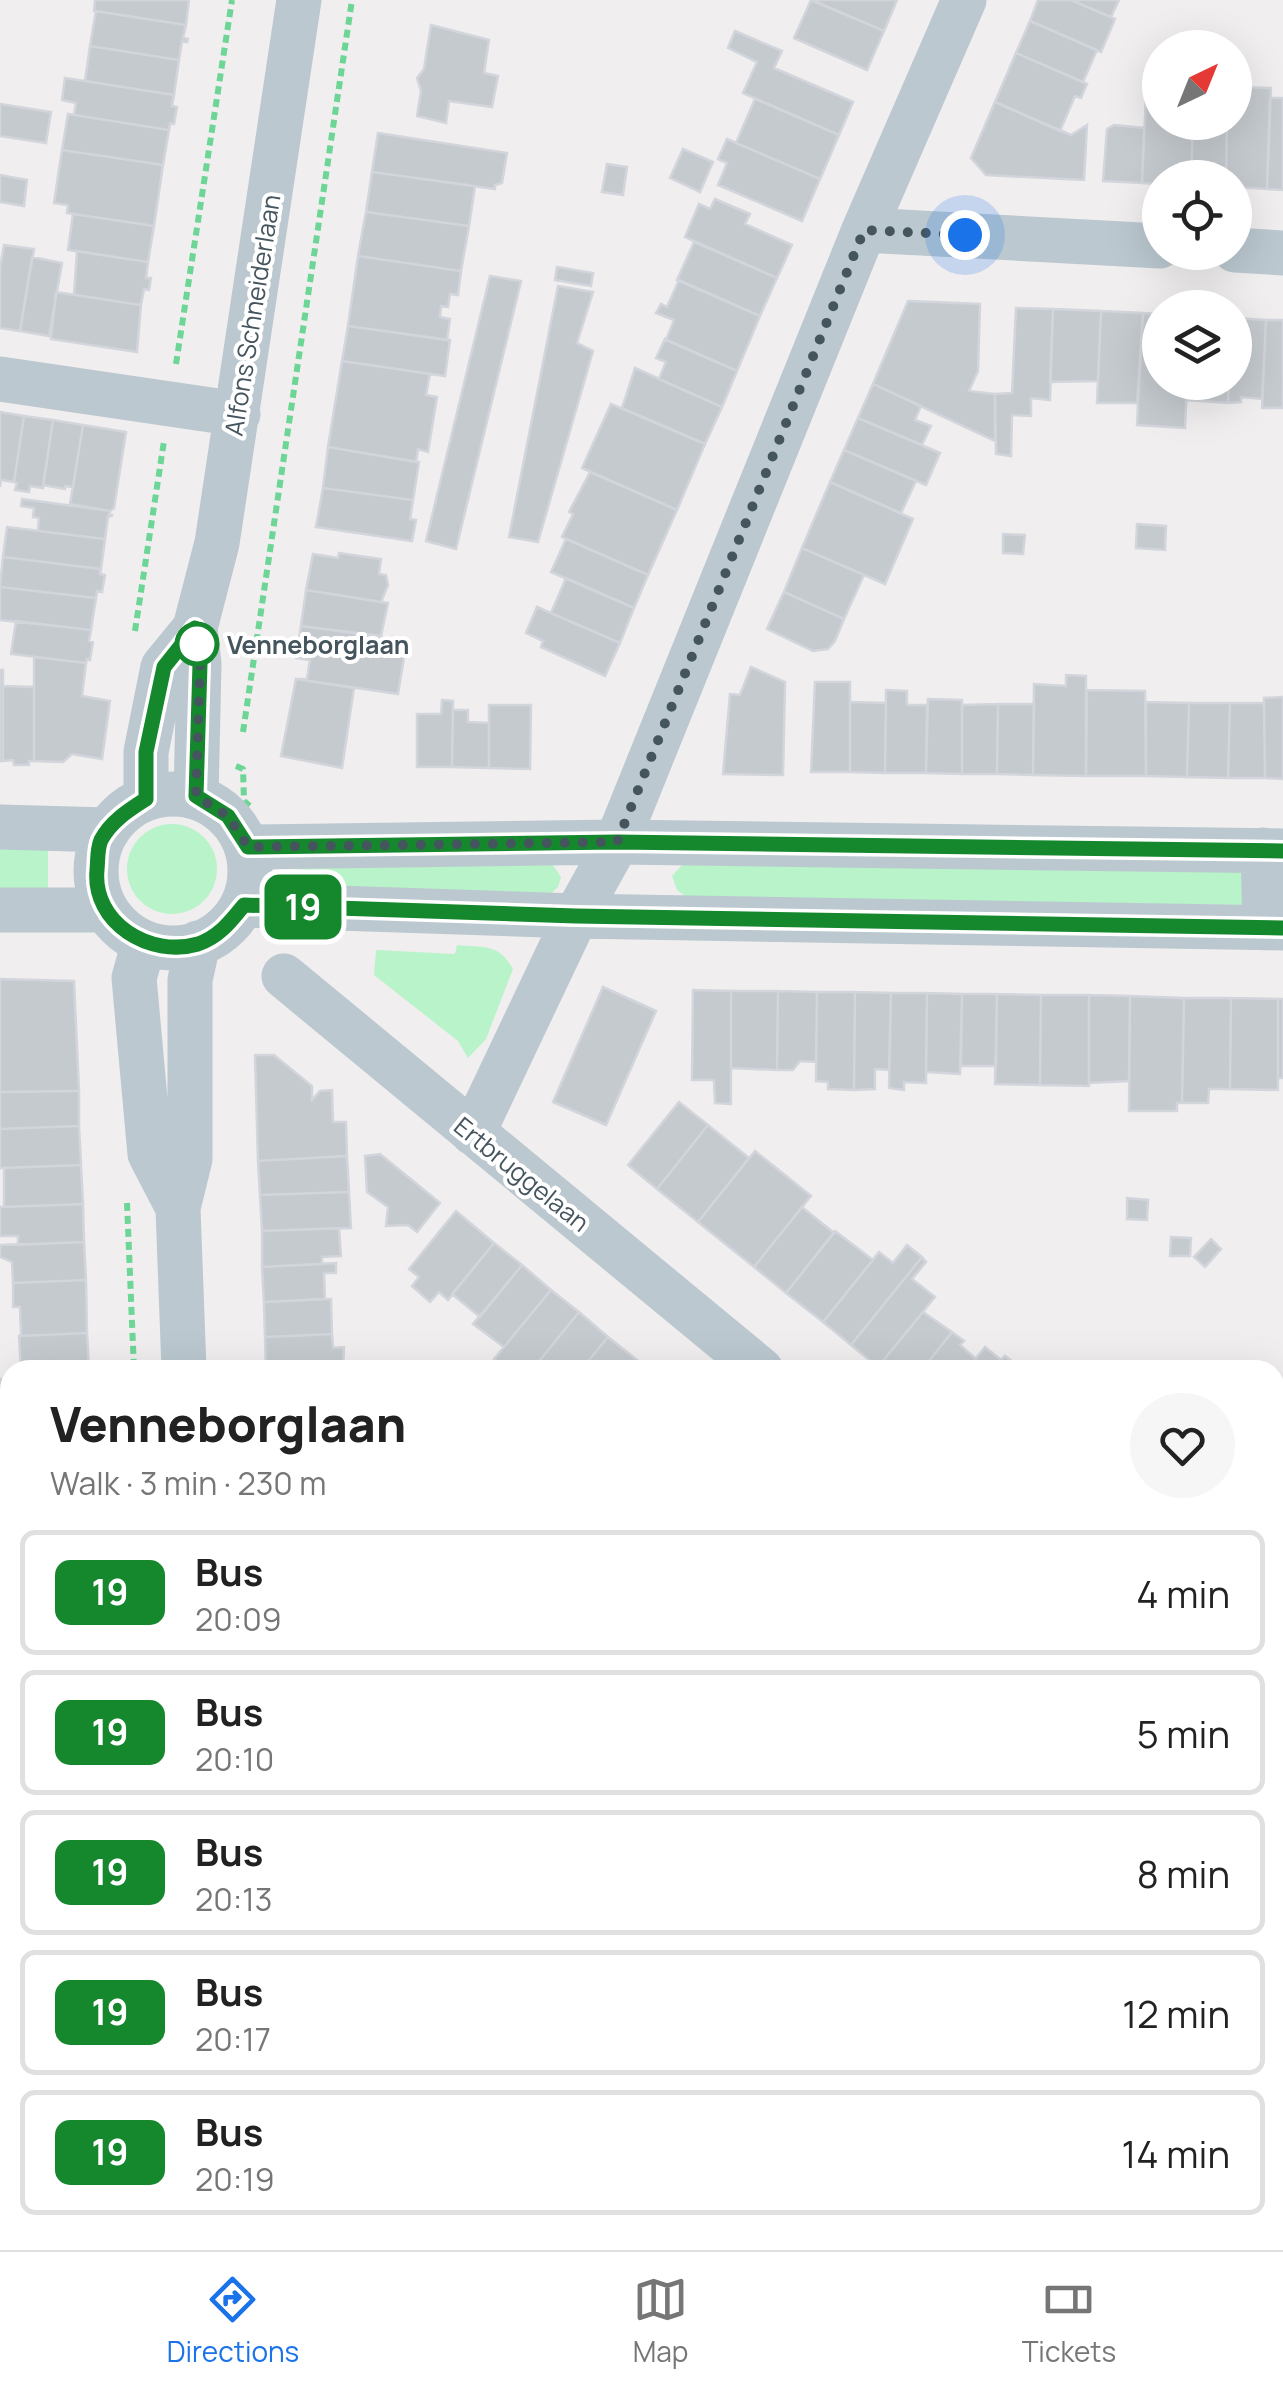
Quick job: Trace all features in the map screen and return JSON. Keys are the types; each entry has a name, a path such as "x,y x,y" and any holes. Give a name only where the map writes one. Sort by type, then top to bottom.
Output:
{"street":[{"name":"Alfons Schneiderlaan","path":"239,826 195,628 217,543 299,0"},
{"path":"473,1133 576,916 617,842 864,230 964,0"},
{"path":"864,230 1142,245"},
{"path":"1252,251 1283,253"},
{"path":"0,379 238,414"},
{"name":"Alfons Schneiderlaan","path":"146,799 146,752 164,667 195,628"},
{"path":"239,826 250,878 244,905 226,928 198,944 169,948 144,942 117,925 106,910 96,885 98,844 122,814 146,799 176,794 239,826 617,842 1273,851 1274,928 576,916 244,905"},
{"path":"0,827 108,830"},
{"path":"0,910 106,910"},
{"path":"144,942 134,978 150,1154 178,1208"},
{"path":"184,1360 178,1208 190,1158 190,980 198,944"},
{"name":"Ertbruggelaan","path":"284,976 750,1360"}],"path":[{"path":"242,738 352,0"},
{"path":"234,765 244,769 244,801 268,821 286,822 239,826 234,765 238,752"}],"green space":[{"path":"172,824 189,827 204,837 214,852 214,886 204,901 189,911 172,914 155,911 140,901 130,886 127,869 130,852 140,837 155,827"},
{"path":"0,840 48,841 48,897 0,897"},
{"path":"299,856 553,865 561,877 558,887 548,896 296,893"},
{"path":"682,865 1243,870 1245,905 687,898 677,890 672,876"},
{"path":"457,945 496,951 513,969 486,1039 468,1058 458,1041 374,975 376,950 455,954"}],"building":[{"path":"95,0 189,0 186,25 94,11"},
{"path":"811,0 884,31 867,70 794,38"},
{"path":"812,0 897,0 884,31"},
{"path":"1038,0 1071,0 1115,19 1101,52 1030,21"},
{"path":"1071,0 1119,0 1111,17"},
{"path":"96,11 186,25 183,38 188,39 182,41 179,60 90,46"},
{"path":"1030,21 1097,50 1083,82 1016,53"},
{"path":"431,25 489,40 484,73 498,76 492,107 449,101 446,123 417,116 421,91 417,78 424,69"},
{"path":"735,31 782,51 774,68 853,102 839,135 743,93 757,62 728,48"},
{"path":"90,46 179,60 174,95 85,81"},
{"path":"1016,53 1087,84 1081,98 1075,96 1060,131 995,102"},
{"path":"65,78 174,95 174,124 170,123 169,130 74,115 76,103 62,100"},
{"path":"1252,87 1271,88 1267,189 1252,188 1252,160 1226,160 1227,140 1252,140"},
{"path":"1270,98 1283,98 1283,190 1267,189"},
{"path":"755,99 839,135 820,179 736,143"},
{"path":"995,102 1071,135 1087,125 1084,180 986,175 971,158"},
{"path":"0,104 51,112 46,143 0,136"},
{"path":"68,114 169,130 163,165 62,150"},
{"path":"1114,125 1142,128 1142,183 1103,181 1107,129"},
{"path":"378,133 507,153 502,183 495,185 495,189 372,172"},
{"path":"727,139 820,179 802,221 718,185 727,163 718,159"},
{"path":"1144,140 1192,140 1192,160 1143,160"},
{"path":"1192,140 1227,140 1226,160 1192,160"},
{"path":"683,149 713,162 700,192 670,178"},
{"path":"62,150 163,165 154,226 67,213 68,205 54,203"},
{"path":"607,164 627,167 623,195 602,192"},
{"path":"372,172 475,186 469,226 366,212"},
{"path":"0,175 27,180 24,206 0,202"},
{"path":"715,199 750,214 745,224 792,245 777,278 685,237 699,204 710,209"},
{"path":"366,212 469,226 461,271 358,256"},
{"path":"73,214 154,226 148,262 68,250"},
{"path":"694,242 777,278 760,316 677,280"},
{"path":"4,245 34,249 20,331 0,328"},
{"path":"77,251 148,262 146,278 151,278 141,305 74,295"},
{"path":"358,256 461,271 458,295 450,294 448,307 441,306 440,317 450,319 447,340 348,326"},
{"path":"32,257 62,263 49,336 20,331"},
{"path":"557,267 593,273 591,286 555,280"},
{"path":"490,276 521,281 456,549 426,541"},
{"path":"679,280 760,316 737,371 666,340 674,320 656,313 661,304 667,307"},
{"path":"558,286 593,292 577,343 593,351 538,542 509,537"},
{"path":"56,292 141,305 137,352 51,339"},
{"path":"908,301 980,304 978,371 969,391 995,394 995,441 873,384"},
{"path":"1016,308 1053,309 1050,400 1031,398 1031,416 1012,415 1011,456 996,454 995,394 1012,393"},
{"path":"1053,309 1101,311 1098,381 1050,382"},
{"path":"1101,311 1142,313 1137,403 1097,403"},
{"path":"1252,319 1266,320 1262,399 1252,398"},
{"path":"1266,320 1283,320 1283,408 1262,408"},
{"path":"348,326 450,340 445,376 342,361"},
{"path":"1142,332 1142,400 1186,400 1185,428 1137,425"},
{"path":"665,339 737,371 722,407 659,379 666,362 656,358"},
{"path":"342,361 430,374 426,395 437,397 428,452 418,449 416,462 328,447"},
{"path":"635,368 722,407 705,444 622,408"},
{"path":"873,384 921,406 915,420 931,426 922,445 858,418"},
{"path":"611,404 705,444 677,510 582,468"},
{"path":"0,412 24,416 14,482 1,480 0,487"},
{"path":"24,416 53,420 43,488 30,486 29,492 15,490 14,482"},
{"path":"858,418 940,453 926,485 844,450"},
{"path":"53,420 83,425 73,487 65,489 43,485"},
{"path":"83,425 126,432 114,508 110,511 70,504"},
{"path":"328,447 419,462 413,500 323,488"},
{"path":"844,450 916,481 901,513 830,482"},
{"path":"590,472 677,510 648,575 562,537 573,514 569,512"},
{"path":"830,482 913,519 885,584 802,548"},
{"path":"323,488 413,500 410,519 416,520 412,541 316,527"},
{"path":"22,499 110,511 109,515 113,515 108,517 105,539 38,531 39,518 33,517 34,508 21,506"},
{"path":"1137,524 1166,526 1165,550 1136,548"},
{"path":"7,527 105,539 101,569 3,557"},
{"path":"1003,534 1025,535 1023,554 1003,553"},
{"path":"566,539 648,575 634,608 551,572"},
{"path":"802,548 864,575 844,619 784,592"},
{"path":"339,553 381,559 379,574 386,575 388,585 381,602 306,590 313,554 338,558"},
{"path":"3,557 101,569 100,574 105,575 102,592 97,591 96,598 0,587"},
{"path":"566,578 634,608 620,643 551,613"},
{"path":"0,587 96,598 91,630 0,620"},
{"path":"306,590 388,603 381,636 301,626"},
{"path":"784,592 844,619 828,649 813,651 767,629"},
{"path":"537,607 620,643 605,676 541,647 543,641 526,633"},
{"path":"16,621 91,630 90,660 86,663 11,654"},
{"path":"301,626 397,639 397,643 406,645 398,694 296,679 307,679 310,660 296,658"},
{"path":"34,657 86,663 82,696 110,701 102,759 72,754 63,762 34,761"},
{"path":"751,667 785,682 783,775 723,774 730,694 740,695"},
{"path":"3,670 3,761 0,761"},
{"path":"1066,675 1086,676 1086,776 1033,775 1034,684 1066,686"},
{"path":"296,679 354,688 342,768 281,756"},
{"path":"815,682 850,682 850,772 811,772"},
{"path":"3,686 34,687 34,761 29,761 29,765 3,761"},
{"path":"886,690 907,691 907,705 927,705 926,773 885,773"},
{"path":"1087,690 1145,691 1146,776 1086,776"},
{"path":"1283,697 1283,779 1265,778 1264,698"},
{"path":"928,699 962,700 962,774 926,773"},
{"path":"442,700 453,701 452,767 417,767 417,714 441,714"},
{"path":"850,702 886,703 885,773 850,772"},
{"path":"1146,702 1189,703 1187,777 1146,776"},
{"path":"1189,703 1230,703 1228,778 1187,777"},
{"path":"1230,703 1264,703 1265,778 1228,778"},
{"path":"998,704 997,774 962,774 962,705"},
{"path":"998,704 1034,704 1033,775 997,774"},
{"path":"489,705 531,705 530,769 489,768"},
{"path":"453,710 468,710 468,722 489,723 489,768 452,767"},
{"path":"0,979 74,981 79,1091 0,1092"},
{"path":"603,987 656,1011 606,1125 553,1102"},
{"path":"693,990 731,991 731,1104 715,1103 714,1080 692,1080"},
{"path":"731,991 778,991 777,1070 731,1068"},
{"path":"778,991 817,992 816,1062 800,1061 793,1070 777,1070"},
{"path":"817,992 855,992 854,1090 828,1089 828,1082 816,1081"},
{"path":"855,992 891,993 889,1070 875,1069 875,1089 854,1090"},
{"path":"891,993 927,993 926,1083 904,1082 904,1090 889,1088"},
{"path":"927,993 962,994 960,1074 926,1072"},
{"path":"962,994 997,994 996,1066 961,1066"},
{"path":"997,994 1041,995 1040,1085 995,1084"},
{"path":"1041,995 1089,995 1089,1086 1040,1085"},
{"path":"1089,995 1130,996 1129,1081 1089,1083"},
{"path":"1130,996 1184,998 1182,1103 1177,1103 1177,1111 1129,1111"},
{"path":"1184,998 1231,998 1230,1089 1209,1089 1208,1103 1182,1103"},
{"path":"1231,998 1278,999 1278,1090 1230,1089"},
{"path":"1278,999 1283,999 1283,1078 1278,1078"},
{"path":"255,1055 274,1055 312,1086 312,1100 320,1091 332,1090 333,1122 346,1122 347,1156 258,1161"},
{"path":"79,1091 79,1126 0,1129 0,1092"},
{"path":"679,1102 708,1125 657,1189 628,1165"},
{"path":"708,1125 749,1158 698,1222 657,1189"},
{"path":"79,1126 81,1165 0,1168 0,1129"},
{"path":"755,1151 811,1196 754,1267 698,1222"},
{"path":"380,1154 440,1203 417,1232 408,1225 386,1226 388,1207 367,1192 365,1156"},
{"path":"347,1156 349,1192 260,1195 258,1161"},
{"path":"81,1165 83,1204 4,1207 4,1168"},
{"path":"349,1192 351,1228 262,1231 260,1195"},
{"path":"1127,1198 1148,1200 1147,1220 1127,1219"},
{"path":"83,1204 84,1242 18,1245 18,1236 0,1236 0,1207"},
{"path":"802,1207 834,1233 786,1293 754,1267"},
{"path":"456,1211 494,1243 448,1300 439,1292 430,1302 412,1286 419,1277 409,1269"},
{"path":"339,1228 341,1256 322,1257 322,1264 262,1267 262,1231"},
{"path":"835,1231 873,1260 823,1322 786,1293"},
{"path":"1171,1237 1191,1238 1190,1256 1170,1256"},
{"path":"1211,1239 1221,1249 1205,1267 1194,1257"},
{"path":"84,1242 86,1280 13,1283 12,1262 0,1257 0,1245"},
{"path":"494,1243 522,1265 480,1317 452,1294"},
{"path":"907,1245 922,1257 851,1345 823,1322 879,1252 893,1263"},
{"path":"922,1257 926,1262 912,1279 935,1297 884,1360 869,1360 851,1345"},
{"path":"336,1263 336,1273 324,1273 325,1299 264,1302 262,1267"},
{"path":"522,1265 551,1290 504,1347 473,1324"},
{"path":"86,1280 87,1333 21,1336 20,1307 13,1307 13,1283"},
{"path":"551,1290 579,1312 540,1360 494,1359"},
{"path":"331,1299 332,1334 265,1337 264,1302"},
{"path":"579,1312 608,1337 589,1360 540,1360"},
{"path":"923,1312 952,1332 930,1360 884,1360"},
{"path":"952,1332 976,1359 975,1360 930,1360"},
{"path":"87,1333 88,1360 20,1360 19,1336"},
{"path":"332,1334 333,1348 344,1347 343,1360 266,1360 265,1337"},
{"path":"608,1337 637,1360 589,1360"},
{"path":"985,1347 1001,1360 975,1360"}],"bus line":[{"name":"19","path":"1283,851 617,842 248,847 228,816 196,796 200,664 195,628 164,667 146,752 146,799 122,814 98,844 96,885 117,925 144,942 169,948 198,944 212,937 226,928 244,905 576,916 1283,928"}],"place":[{"name":"Venneborglaan","path":"197,644"}],"route":[{"path":"197,644 195,628 200,664 196,796 228,816 248,847 617,842 864,230 965,235"}]}
